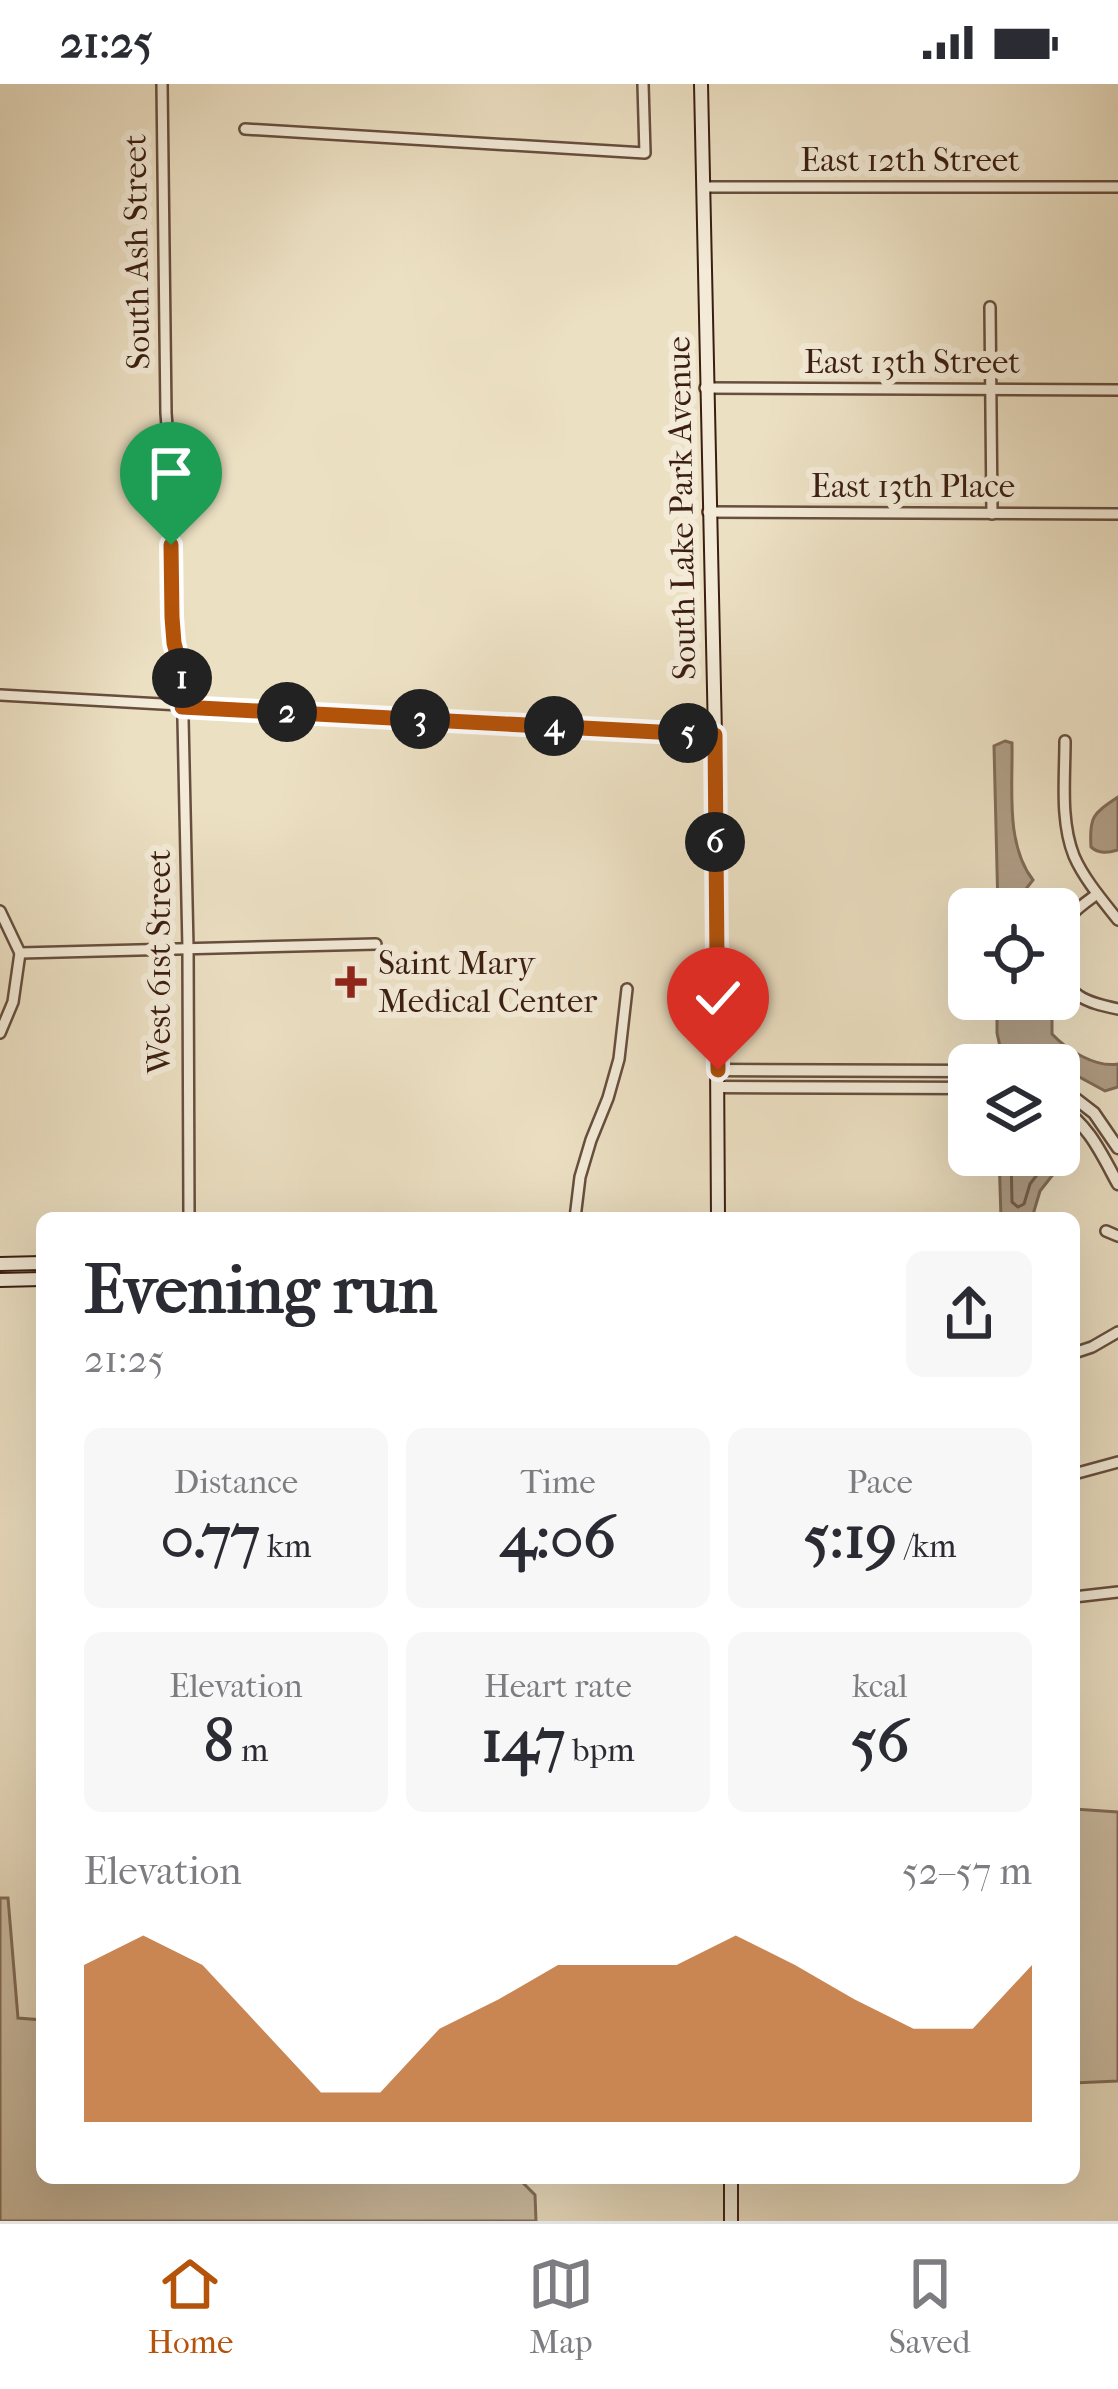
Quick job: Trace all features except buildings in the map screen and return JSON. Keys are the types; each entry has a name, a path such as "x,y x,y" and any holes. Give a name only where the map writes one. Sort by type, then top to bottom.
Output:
{"main road":[{"name":"South Lake Park Avenue","path":"701,84 715,735 718,1212"},
{"path":"0,1264 36,1263"},
{"path":"0,1280 36,1279"},
{"path":"730,2184 731,2221"}],"street":[{"name":"South Ash Street","path":"162,84 172,617 182,673 182,707"},
{"path":"245,129 645,153 644,84"},
{"name":"East 12th Street","path":"703,187 1118,187"},
{"path":"990,307 992,514"},
{"name":"East 13th Street","path":"706,388 1118,390"},
{"name":"East 13th Place","path":"708,512 1118,514"},
{"path":"0,695 715,735"},
{"name":"West 61st Street","path":"182,707 189,1212"},
{"path":"1065,741 1065,816 1074,856 1118,920"},
{"path":"1080,906 1097,894"},
{"path":"0,911 20,953 13,1002 0,1033"},
{"path":"20,953 376,944"},
{"path":"576,1212 580,1177 619,1059 627,988"},
{"path":"1080,997 1118,1009"},
{"path":"718,1070 948,1071"},
{"path":"862,1071 862,1087"},
{"path":"719,1087 948,1088"},
{"path":"1080,1102 1094,1113 1118,1149 1104,1158"},
{"path":"1080,1121 1118,1184"},
{"path":"1106,1231 1118,1236"},
{"path":"1080,1351 1117,1335"},
{"path":"1080,1472 1118,1462"},
{"path":"1080,1597 1118,1592"}],"shaded area":[{"path":"1080,1809 1118,1812 1118,2081 1080,2083"},
{"path":"0,1898 8,1898 18,2018 36,2020 36,2184 524,2184 535,2195 536,2221 0,2221"}],"water":[{"path":"1012,743 1014,832 1033,880 1027,888 997,888 994,746"},
{"path":"1118,797 1118,850 1097,851 1091,847 1092,822"},
{"path":"997,1020 1052,1020 1052,1034 1064,1044 999,1044"},
{"path":"1080,1055 1118,1064 1118,1087 1105,1091 1080,1077"},
{"path":"1000,1176 1052,1176 1040,1191 1034,1212 1001,1212"}],"place":[{"name":"Saint Mary Medical Center","path":"351,982"}],"route":[{"path":"171,545 172,617 182,673 182,707 715,735 718,1070"}]}
